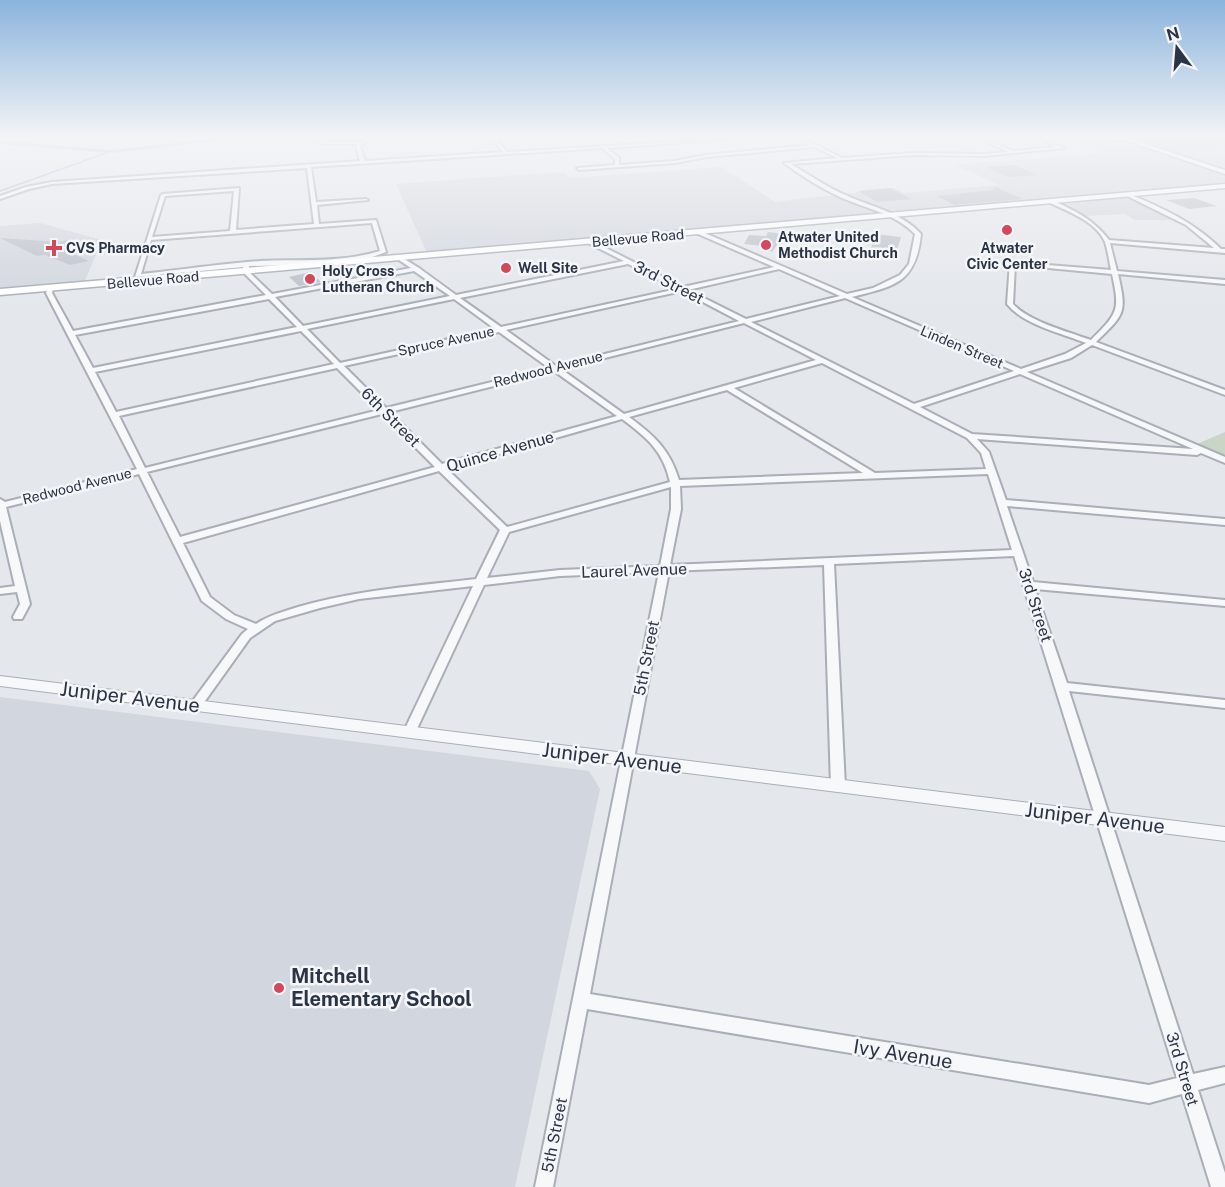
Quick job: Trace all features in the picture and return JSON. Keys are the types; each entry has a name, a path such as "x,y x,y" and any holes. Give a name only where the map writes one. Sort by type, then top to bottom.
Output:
{"main road":[{"name":"Bellevue Road","path":"0,294 246,268 401,259 1144,193"}],"street":[{"path":"148,239 374,221 383,252 376,255 246,268 137,276 148,239 163,195 183,193"},
{"path":"233,232 237,193"},
{"path":"312,193 317,225"},
{"name":"Redwood Avenue","path":"0,504 557,368 844,296 901,279 910,268 918,234 911,225 892,215 838,193"},
{"path":"1127,195 1189,224 1222,250"},
{"path":"313,204 366,200"},
{"path":"913,407 1068,356 1092,342 1113,322 1119,311 1120,300 1107,241 1097,228 1083,218 1050,201"},
{"name":"Linden Street","path":"700,232 777,268 1225,460"},
{"path":"1107,241 1222,250"},
{"name":"3rd Street","path":"590,242 970,436 985,452 1030,585 1220,1187"},
{"name":"5th Street","path":"401,259 649,435 664,452 676,483 676,509 544,1187"},
{"path":"91,371 629,262"},
{"path":"1225,283 1012,263 1010,304 1017,312 1225,393"},
{"name":"6th Street","path":"246,268 270,297 505,530"},
{"name":"Spruce Avenue","path":"114,415 777,268"},
{"path":"70,334 417,269"},
{"path":"50,289 49,293 114,415 206,599 230,617 255,628 246,636 196,705"},
{"name":"Quince Avenue","path":"178,541 822,361"},
{"path":"727,387 872,475"},
{"path":"970,436 1206,452"},
{"path":"409,733 505,530 676,483 992,471"},
{"path":"1003,503 1225,522"},
{"path":"0,504 25,604 18,617"},
{"name":"Laurel Avenue","path":"255,628 271,619 359,596 560,573 1019,552"},
{"path":"829,562 838,786"},
{"path":"1030,585 1225,603"},
{"path":"0,591 20,588"},
{"name":"Juniper Avenue","path":"0,681 1225,834"},
{"path":"1062,686 1225,704"},
{"name":"Ivy Avenue","path":"580,1000 1149,1094 1225,1075"}],"shaded area":[{"path":"400,193 762,193 775,202 848,193 1116,193 427,253"},
{"path":"1125,198 1177,220 1135,220 1125,214 1085,216 1062,204"},
{"path":"40,223 102,240 84,283 0,291 0,226"},
{"name":"Mitchell Elementary School","path":"0,697 589,771 600,789 515,1187 0,1187"}],"green space":[{"path":"1225,432 1225,456 1197,444"}],"building":[{"path":"862,193 901,193 911,199 877,202"},
{"path":"1010,193 1023,199 954,205 937,196"},
{"path":"1194,198 1217,206 1189,209 1166,200"},
{"path":"768,232 785,234 772,252 763,246 744,244 749,235 766,236"},
{"path":"876,234 901,237 896,253 870,251"},
{"path":"0,238 60,242 67,240 82,243 82,246 64,250 89,261 70,265 45,255 37,256"},
{"name":"Holy Cross Lutheran Church","path":"310,272 321,282 299,286 289,277"}],"place":[{"name":"Atwater Civic Center","path":"1007,230"},
{"name":"Atwater United Methodist Church","path":"766,245"},
{"name":"CVS Pharmacy","path":"54,248"},
{"name":"Well Site","path":"506,268"},
{"name":"Holy Cross Lutheran Church","path":"310,279"},
{"name":"Mitchell Elementary School","path":"279,988"}]}
